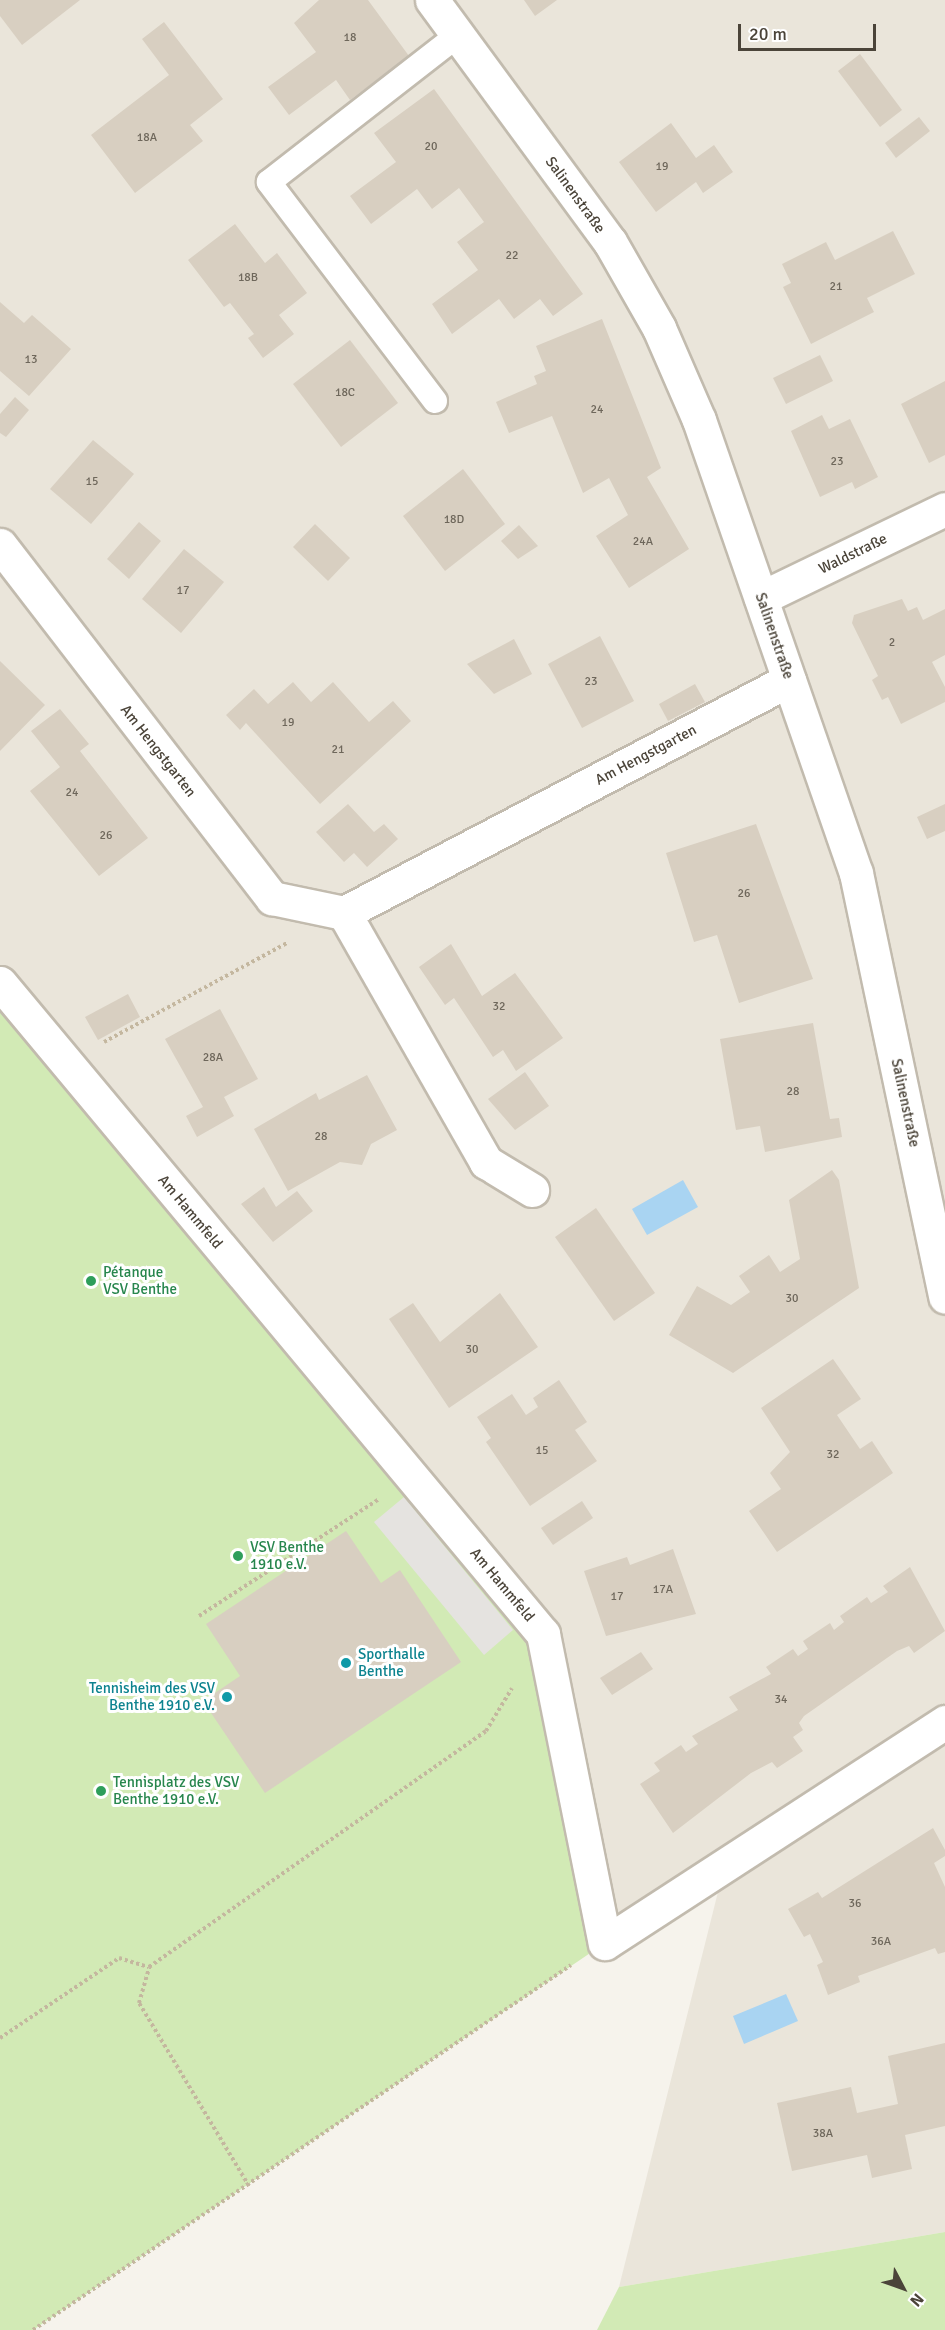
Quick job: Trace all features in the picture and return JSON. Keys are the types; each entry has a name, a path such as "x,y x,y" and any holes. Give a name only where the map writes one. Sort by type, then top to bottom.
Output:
{"street":[{"name":"Salinenstraße","path":"432,0 610,242 659,328 699,420 789,680 873,939 945,1297"},
{"name":"Waldstraße","path":"761,598 945,509"},
{"name":"Am Hengstgarten","path":"0,545 272,897 344,913 789,680"},
{"path":"344,913 486,1162 532,1190"},
{"name":"Am Hammfeld","path":"0,983 543,1634 605,1942"},
{"path":"605,1942 945,1722"}],"lane":[{"path":"435,401 269,182 458,35"}],"path":[{"path":"66,1062 344,913"},
{"path":"199,1616 411,1478"},
{"path":"249,2186 139,2003 148,1966 486,1731 543,1634"},
{"path":"33,2330 249,2186 605,1942"},
{"path":"0,2038 119,1958 148,1966"}],"shaded area":[{"path":"0,0 945,0 945,2232 619,2287 726,1860 605,1943 0,983"},
{"path":"404,1497 513,1630 484,1655 374,1522"}],"green space":[{"path":"0,983 543,1634 605,1943 33,2330 0,2330"},
{"path":"945,2232 945,2330 597,2330 619,2287"}],"water":[{"path":"683,1180 698,1207 647,1235 632,1209"},
{"path":"786,1994 798,2021 744,2044 733,2016"}],"building":[{"path":"0,0 80,0 22,45 0,16"},
{"path":"319,0 368,0 409,56 350,100 336,80 289,115 268,87 316,52 294,23"},
{"path":"524,0 557,0 535,16"},
{"path":"164,22 223,99 190,125 203,141 135,193 91,135 169,75 142,39"},
{"path":"860,54 902,110 880,127 838,71"},
{"path":"434,89 583,294 553,316 540,299 514,319 499,299 452,334 432,304 478,270 457,242 484,222 459,188 432,209 417,189 371,224 350,196 396,162 374,133"},
{"path":"919,117 930,131 896,158 885,143"},
{"path":"671,123 696,158 714,145 733,172 703,193 696,182 656,212 619,162"},
{"path":"235,224 265,263 277,253 307,293 279,315 294,334 263,358 248,338 254,334 230,303 224,307 188,260"},
{"path":"893,231 915,274 867,298 874,312 811,344 783,287 791,283 782,264 826,242 835,260"},
{"path":"0,302 24,323 32,315 71,349 29,396 0,371"},
{"path":"602,319 661,468 647,477 689,549 629,588 596,536 628,515 609,478 583,493 552,416 509,433 496,402 537,384 534,376 546,371 536,346"},
{"path":"350,340 398,403 341,447 293,384"},
{"path":"820,355 833,381 786,404 773,378"},
{"path":"945,381 945,455 929,463 901,404"},
{"path":"15,397 29,410 6,437 0,433 0,414"},
{"path":"822,415 829,429 850,419 878,477 855,489 852,482 820,497 791,431"},
{"path":"93,440 134,474 91,524 50,489"},
{"path":"463,469 505,524 445,571 403,516"},
{"path":"139,522 161,541 129,579 107,559"},
{"path":"315,524 350,558 328,581 293,547"},
{"path":"519,525 538,546 518,559 501,541"},
{"path":"184,549 224,582 181,633 142,599"},
{"path":"902,599 908,611 917,607 923,620 945,609 945,655 932,662 945,687 945,702 901,724 888,697 882,700 872,680 878,676 852,623 854,615"},
{"path":"600,636 634,701 582,728 548,664"},
{"path":"514,639 532,674 494,694 467,664"},
{"path":"0,661 45,705 0,751"},
{"path":"293,682 311,702 333,682 369,722 393,701 411,721 320,804 246,723 240,730 226,715 254,689 268,704"},
{"path":"695,684 705,702 668,721 659,704"},
{"path":"60,709 89,744 80,751 148,838 99,876 30,791 60,767 31,731"},
{"path":"348,804 374,832 384,824 398,839 367,867 354,853 344,862 316,832"},
{"path":"945,804 945,831 927,839 917,817"},
{"path":"756,824 813,979 739,1003 717,935 694,942 666,853"},
{"path":"451,944 482,996 515,973 563,1038 516,1071 503,1050 493,1057 454,998 445,1005 419,967"},
{"path":"128,994 140,1017 98,1040 85,1017"},
{"path":"220,1009 258,1079 224,1097 234,1116 197,1137 186,1116 203,1107 165,1039"},
{"path":"813,1023 830,1119 839,1118 842,1137 765,1152 760,1126 736,1130 720,1039"},
{"path":"525,1072 549,1106 515,1130 488,1099"},
{"path":"367,1075 397,1130 371,1144 362,1165 340,1162 288,1191 254,1129 316,1093 319,1100"},
{"path":"832,1170 839,1180 859,1288 733,1373 669,1335 697,1286 731,1305 750,1292 739,1276 769,1255 780,1272 800,1259 789,1200"},
{"path":"264,1187 276,1207 297,1191 313,1211 273,1242 241,1204"},
{"path":"596,1208 655,1293 614,1321 555,1237"},
{"path":"500,1293 538,1347 449,1408 389,1319 413,1303 440,1342"},
{"path":"833,1359 861,1399 837,1415 860,1449 872,1441 893,1473 777,1552 749,1511 781,1489 770,1473 790,1452 761,1408"},
{"path":"559,1380 587,1422 575,1430 597,1461 530,1506 486,1442 491,1438 477,1417 512,1394 526,1415 538,1407 533,1398"},
{"path":"582,1501 593,1518 553,1545 541,1528"},
{"name":"Sporthalle Benthe","path":"346,1531 381,1583 400,1570 461,1662 265,1793 203,1701 240,1676 206,1624"},
{"path":"673,1549 696,1614 606,1636 584,1571 627,1557 630,1565"},
{"path":"910,1567 945,1631 914,1653 909,1646 897,1651 804,1716 799,1723 803,1730 793,1737 803,1751 777,1768 772,1762 751,1773 673,1833 640,1784 660,1771 654,1763 681,1745 686,1752 698,1744 692,1736 738,1710 729,1697 771,1674 766,1667 793,1649 798,1656 808,1649 803,1641 830,1623 834,1630 844,1622 840,1616 867,1597 871,1603 888,1592 883,1586"},
{"path":"641,1652 653,1669 612,1695 600,1678"},
{"path":"933,1828 945,1850 945,1856 934,1863 945,1887 945,1952 938,1954 935,1948 858,1976 860,1982 828,1995 817,1965 823,1962 810,1934 804,1937 788,1909 818,1892 822,1898"},
{"path":"945,2043 945,2126 905,2135 912,2169 872,2178 867,2155 792,2171 777,2103 851,2087 857,2113 898,2104 888,2056"}],"place":[{"name":"Pétanque VSV Benthe","path":"91,1281"},
{"name":"VSV Benthe 1910 e.V.","path":"238,1556"},
{"name":"Sporthalle Benthe","path":"346,1663"},
{"name":"Tennisheim des VSV Benthe 1910 e.V.","path":"227,1697"},
{"name":"Tennisplatz des VSV Benthe 1910 e.V.","path":"101,1791"}]}
